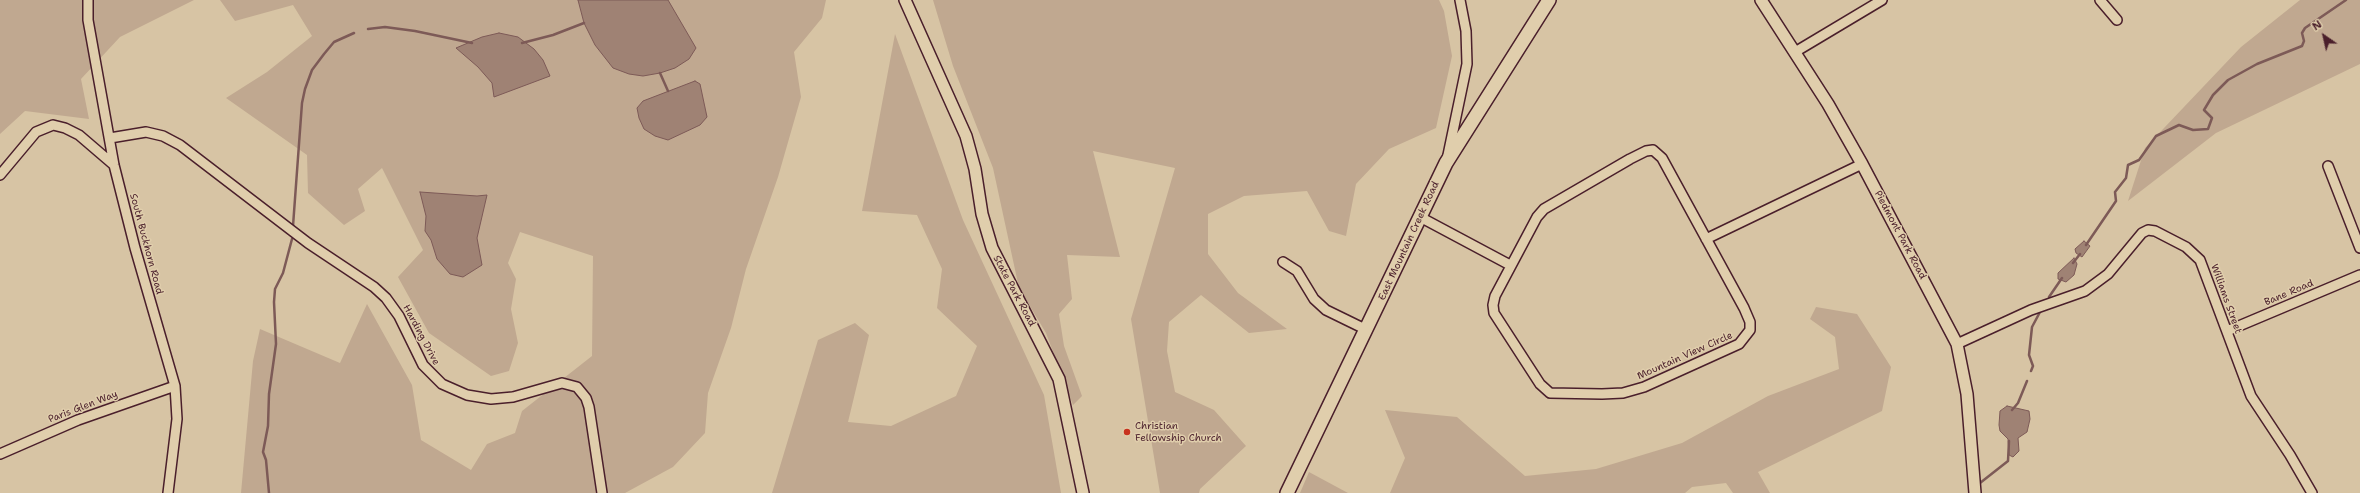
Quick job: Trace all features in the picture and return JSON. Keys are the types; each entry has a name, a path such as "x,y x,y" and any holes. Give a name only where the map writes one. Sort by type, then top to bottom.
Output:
{"main road":[{"name":"East Mountain Creek Road","path":"1287,493 1367,330 1446,163 1549,0"}],"street":[{"name":"South Buckhorn Road","path":"88,0 88,20 114,165 135,248 175,386 177,419 168,493"},
{"name":"State Park Road","path":"905,0 966,136 975,169 984,219 992,248 1059,379 1083,493"},
{"path":"1446,163 1467,64 1466,31 1460,0"},
{"name":"Piedmont Park Road","path":"1762,0 1862,164 1957,344 1967,394 1975,493"},
{"path":"1795,52 1882,0"},
{"path":"2100,0 2117,20"},
{"path":"0,175 36,132 53,125 65,128 79,135 114,165"},
{"name":"Harding Drive","path":"110,138 146,132 163,136 180,145 308,243 374,287 386,298 399,316 423,366 442,384 467,395 490,399 513,397 562,383 577,387 586,398 589,407 602,493"},
{"name":"Mountain View Circle","path":"1650,150 1657,152 1662,158 1706,239 1744,308 1750,322 1748,334 1739,344 1644,387 1623,393 1556,394 1544,388 1493,309 1495,296 1510,265 1537,217 1544,209 1650,150"},
{"path":"1706,239 1862,164"},
{"path":"2328,166 2360,248"},
{"path":"1420,217 1510,265"},
{"name":"Williams Street","path":"1957,344 2031,310 2084,291 2108,274 2142,233 2152,230 2186,247 2200,260 2251,396 2290,455 2312,493"},
{"path":"1283,262 1296,271 1314,299 1326,310 1367,330"},
{"name":"Bane Road","path":"2227,331 2360,275"},
{"name":"Paris Glen Way","path":"0,454 78,420 175,386"}],"shaded area":[{"path":"0,0 194,0 120,37 81,79 89,119 25,111 0,134"},
{"path":"220,0 826,0 822,18 794,52 801,97 778,177 746,269 731,328 708,393 705,433 673,467 625,493 241,493 253,361 260,329 340,363 367,304 412,385 421,440 471,470 487,444 515,433 522,411 592,356 593,256 520,232 508,263 516,279 511,309 518,343 509,371 491,376 429,333 398,277 423,250 382,168 358,189 365,211 344,225 308,193 307,155 226,98 267,72 312,36 293,5 235,21"},
{"path":"578,0 668,0 696,48 689,59 675,68 660,73 643,76 629,74 613,68 595,45 584,23"},
{"path":"933,0 1439,0 1444,11 1452,56 1436,128 1389,149 1356,184 1346,236 1329,231 1307,191 1244,196 1208,214 1208,254 1238,293 1287,329 1249,333 1201,295 1169,322 1167,351 1175,392 1214,410 1246,446 1200,489 1199,493 1160,493 1131,319 1175,168 1093,151 1120,257 1067,255 1072,299 1059,314 1064,346 1082,396 1073,405 1046,333 1019,288 993,168 953,66"},
{"path":"2300,0 2360,0 2360,64 2216,133 2128,201 2145,148 2241,47"},
{"path":"499,33 518,37 534,49 543,60 550,76 494,97 492,83 478,67 456,48 482,37"},
{"path":"895,34 963,220 1044,395 1061,493 772,493 818,340 855,323 869,335 848,422 891,426 956,396 977,346 937,308 942,269 917,215 862,211"},
{"path":"695,81 700,84 707,117 700,125 668,140 655,136 644,129 639,118 637,108 643,101"},
{"path":"420,192 477,196 487,195 477,238 482,265 463,277 450,274 437,259 431,240 425,231 426,216"},
{"path":"2084,241 2090,246 2082,257 2076,253 2075,249"},
{"path":"2074,258 2077,264 2074,275 2066,282 2058,279 2058,273"},
{"path":"1816,307 1857,314 1891,367 1882,411 1758,472 1770,493 1733,493 1726,483 1692,487 1685,493 1390,493 1405,458 1385,410 1457,417 1525,476 1596,469 1682,443 1768,396 1839,369 1835,337 1810,319"},
{"path":"2007,406 2029,411 2030,419 2027,432 2018,438 2019,451 2013,457 2009,455 2008,439 2000,431 1999,425 2000,411"},
{"path":"1309,472 1348,493 1300,493"}],"waterway":[{"path":"2086,245 2116,201 2115,192 2126,178 2128,165 2139,160 2156,136 2179,125 2193,130 2208,129 2212,118 2204,110 2213,95 2228,80 2257,64 2302,46 2304,41 2302,33 2305,28 2346,0"},
{"path":"522,43 553,35 584,23"},
{"path":"368,29 385,27 415,31 472,43"},
{"path":"293,226 302,103 305,89 312,70 334,42 354,33"},
{"path":"660,73 668,91"},
{"path":"269,493 266,460 263,452 268,426 269,394 276,344 274,302 275,289 283,273 292,239"},
{"path":"2073,263 2080,254"},
{"path":"2049,297 2062,278"},
{"path":"2031,371 2033,366 2029,355 2032,327 2040,312"},
{"path":"2012,410 2018,403 2027,381"},
{"path":"1980,483 2008,461 2009,441"}],"place":[{"name":"Christian Fellowship Church","path":"1127,432"}]}
